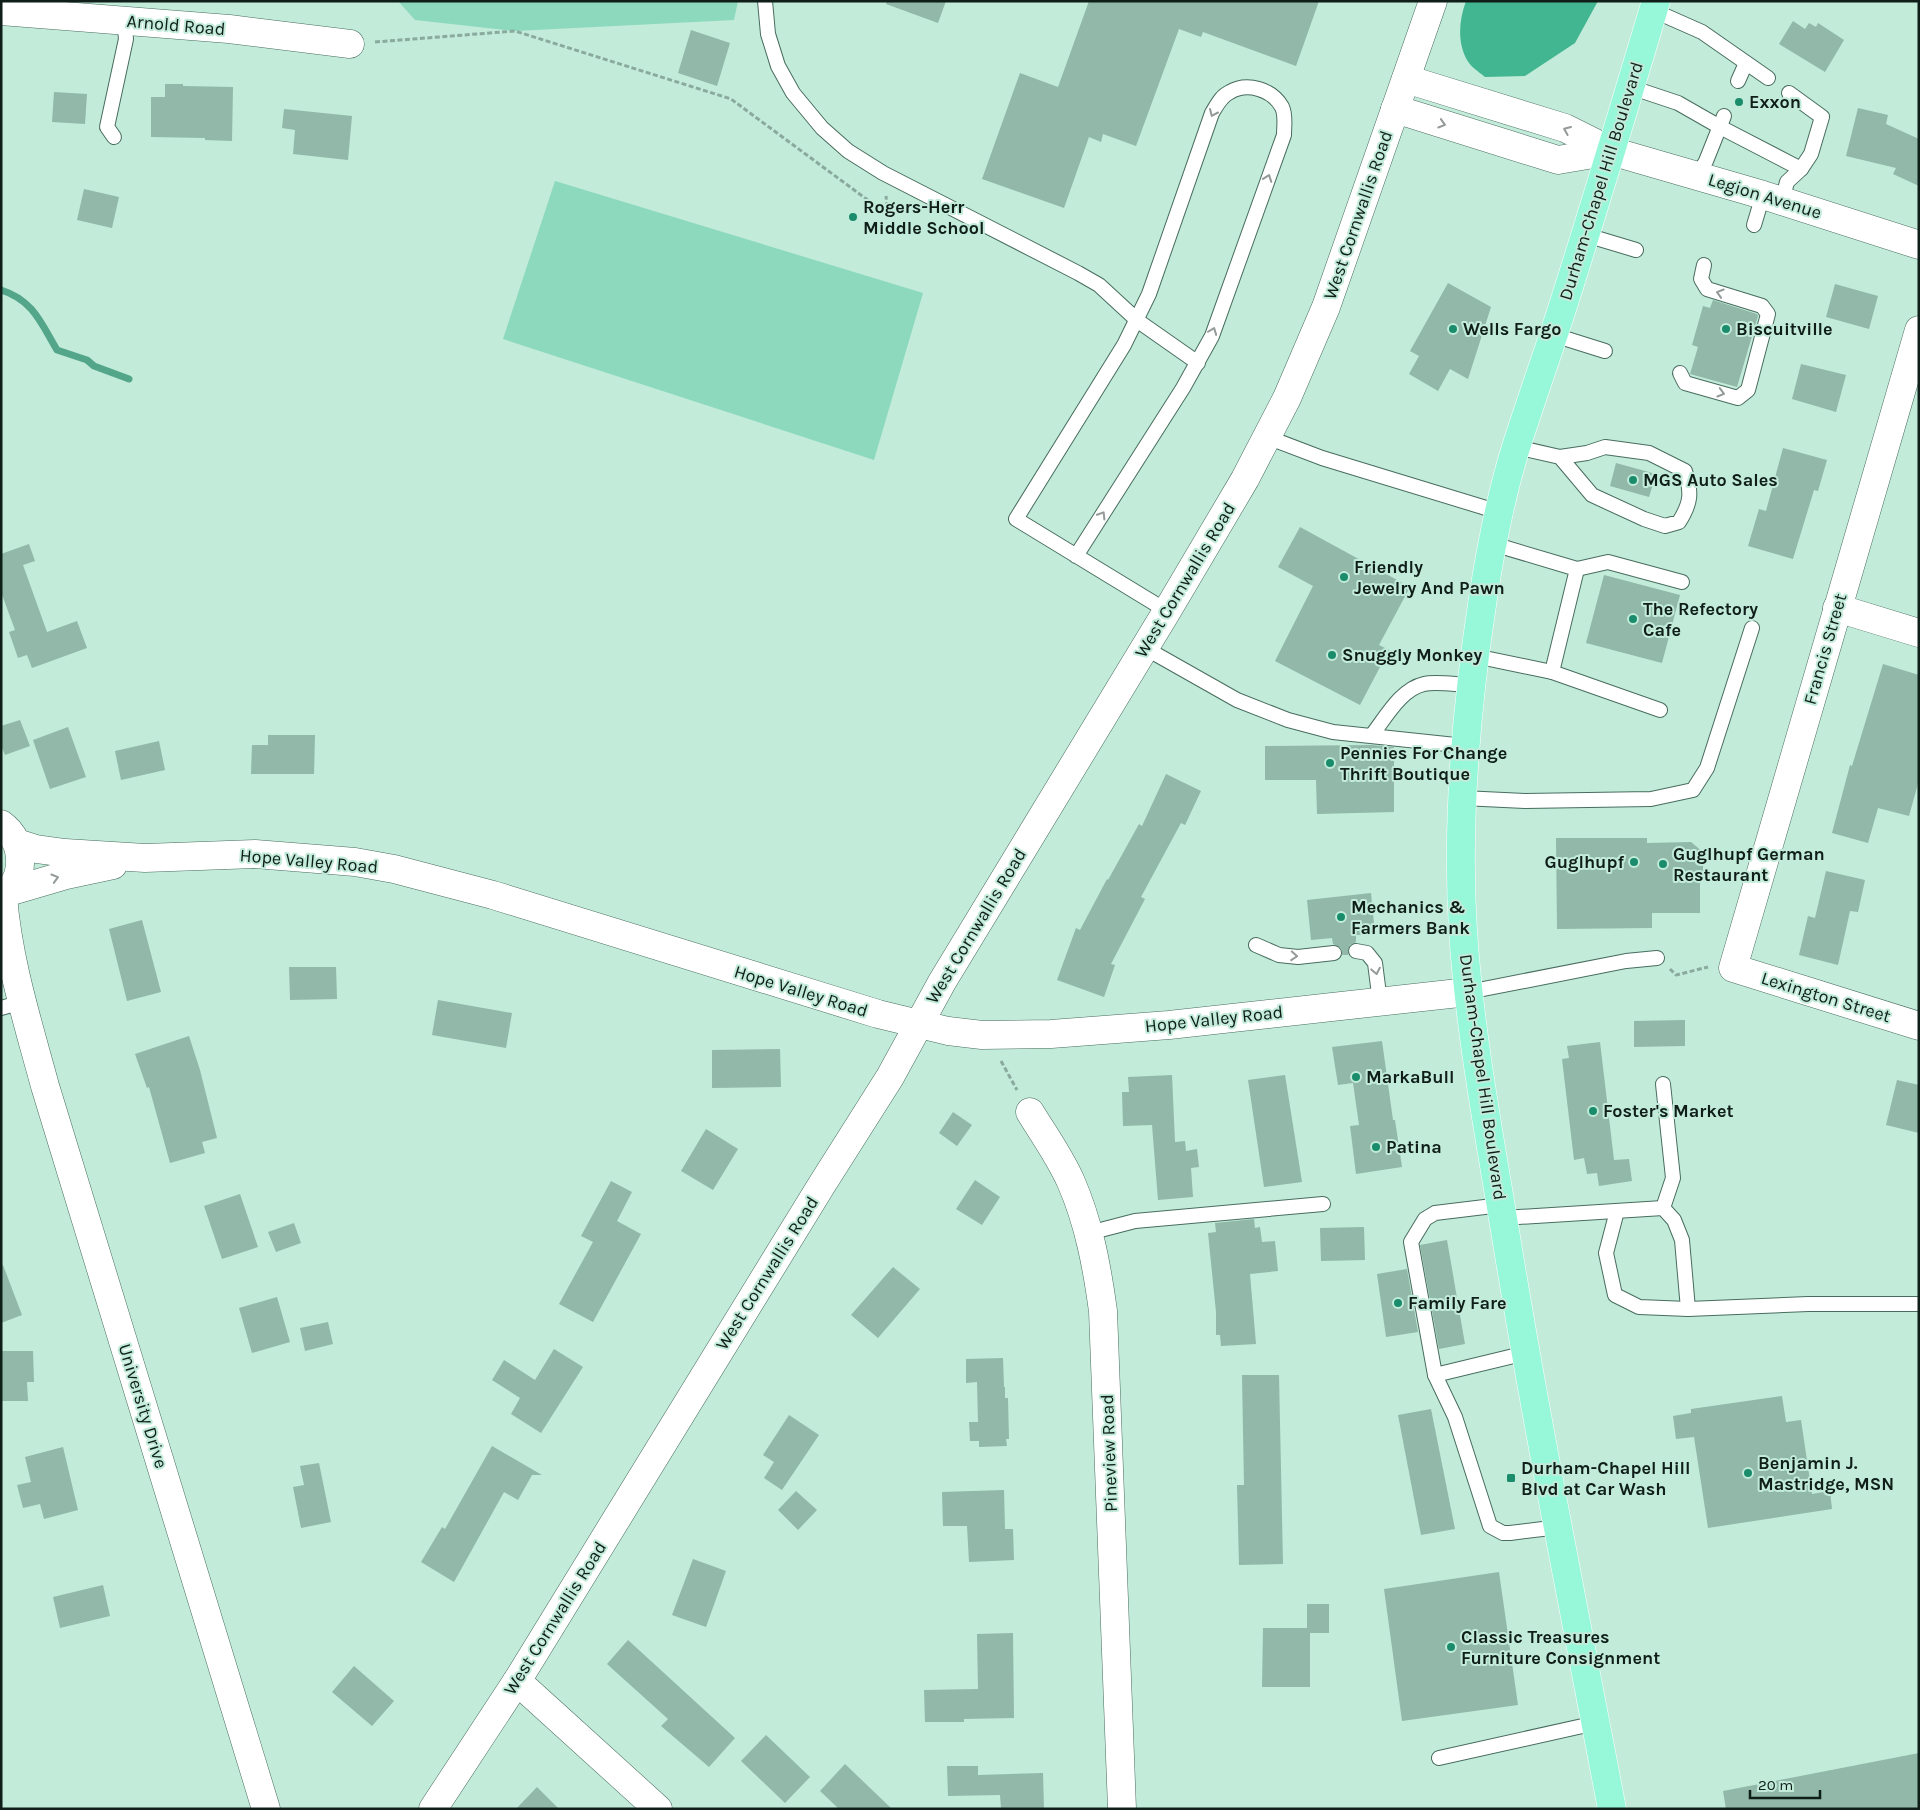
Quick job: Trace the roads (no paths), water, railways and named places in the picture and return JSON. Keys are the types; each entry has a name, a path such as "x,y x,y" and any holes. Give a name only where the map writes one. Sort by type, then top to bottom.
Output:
{"main road":[{"name":"Durham-Chapel Hill Boulevard","path":"1612,1809 1526,1353 1481,1088 1468,992 1460,846 1465,746 1471,685 1499,512 1516,447 1586,235 1653,7"}],"street":[{"name":"West Cornwallis Road","path":"433,1809 516,1680 890,1077 942,982 1167,612 1245,479 1287,398 1326,306 1433,1"},
{"name":"Arnold Road","path":"1,11 228,29 350,44"},
{"name":"Legion Avenue","path":"1406,79 1565,128 1610,151 1773,198 1919,245"},
{"name":"Legion Avenue","path":"1395,109 1558,160 1610,151"},
{"name":"Francis Street","path":"1733,968 1763,872 1837,608 1919,330"},
{"path":"1837,608 1919,633"},
{"path":"4,895 20,872 20,857 9,834"},
{"name":"Hope Valley Road","path":"9,834 36,848 65,853 145,858 255,854 355,862 394,869 493,895 740,972 918,1024 948,1031 982,1035 1051,1034 1169,1024 1468,992"},
{"name":"Hope Valley Road","path":"4,895 66,875 145,858"},
{"name":"University Drive","path":"4,895 12,1005"},
{"name":"Lexington Street","path":"1733,968 1919,1026"},
{"name":"University Drive","path":"1,969 12,1005 45,1086 266,1809"},
{"name":"Pineview Road","path":"1030,1112 1061,1161 1071,1183 1098,1270 1103,1311 1122,1809"},
{"path":"516,1680 658,1809"}],"lane":[{"path":"765,1 768,34 778,66 793,93 822,128 848,152 883,173 1078,272 1099,286 1138,321 1198,363"},
{"path":"1653,7 1702,32 1768,78"},
{"path":"114,137 107,127 126,39 124,20"},
{"path":"1738,81 1746,63"},
{"path":"1076,556 1198,363 1212,336 1284,135 1285,120 1282,108 1274,97 1262,89 1244,86 1229,92 1219,101 1212,113 1138,321 1016,519 1076,556 1167,612"},
{"path":"1630,87 1678,103 1722,121 1801,169"},
{"path":"1754,225 1773,198 1801,169 1811,154 1822,117 1789,93"},
{"path":"1697,176 1706,160 1722,121"},
{"path":"1586,235 1636,250"},
{"path":"1680,373 1685,383 1738,398 1748,390 1768,314 1762,306 1707,289 1701,279 1704,265"},
{"path":"1554,335 1605,351"},
{"path":"1267,438 1322,458 1499,512"},
{"path":"1516,447 1560,457 1587,453 1605,447 1648,453 1686,471 1691,489 1688,508 1679,522 1665,526 1644,519 1592,496 1560,457"},
{"path":"1493,544 1576,568 1608,562 1682,582"},
{"path":"1552,672 1576,568"},
{"path":"1462,798 1525,801 1642,800 1693,790 1707,768 1752,628"},
{"path":"1145,648 1237,700 1288,720 1333,732 1465,746"},
{"path":"1475,656 1552,672 1660,710"},
{"path":"1372,735 1392,708 1410,689 1426,683 1471,685"},
{"path":"1256,945 1278,954 1298,957 1334,953"},
{"path":"1356,951 1367,953 1374,963 1380,1002"},
{"path":"1468,992 1626,961 1657,958"},
{"path":"1662,1208 1673,1178 1664,1084"},
{"path":"1088,1233 1136,1220 1323,1204"},
{"path":"1558,1527 1502,1533 1490,1526 1455,1417 1435,1375 1411,1242 1425,1219 1435,1213 1617,1211 1662,1208 1674,1220 1682,1240 1688,1309"},
{"path":"1617,1211 1606,1252 1615,1296 1638,1307 1688,1309 1808,1304 1919,1304"},
{"path":"1435,1375 1526,1353"},
{"path":"1439,1758 1596,1724"}],"waterway":[{"path":"1,290 12,294 29,306 41,322 57,350 87,360 94,366 129,379"}],"place":[{"name":"Exxon","path":"1739,102"},
{"name":"Rogers-Herr Middle School","path":"853,217"},
{"name":"Wells Fargo","path":"1453,329"},
{"name":"Biscuitville","path":"1726,329"},
{"name":"MGS Auto Sales","path":"1633,480"},
{"name":"Friendly Jewelry And Pawn","path":"1344,577"},
{"name":"The Refectory Cafe","path":"1633,619"},
{"name":"Snuggly Monkey","path":"1332,655"},
{"name":"Pennies For Change Thrift Boutique","path":"1330,763"},
{"name":"Guglhupf","path":"1634,862"},
{"name":"Guglhupf German Restaurant","path":"1663,864"},
{"name":"Mechanics & Farmers Bank","path":"1341,917"},
{"name":"MarkaBull","path":"1356,1077"},
{"name":"Foster's Market","path":"1593,1111"},
{"name":"Patina","path":"1376,1147"},
{"name":"Family Fare","path":"1398,1303"},
{"name":"Benjamin J. Mastridge, MSN","path":"1748,1473"},
{"name":"Durham-Chapel Hill Blvd at Car Wash","path":"1511,1478"},
{"name":"Classic Treasures Furniture Consignment","path":"1451,1647"}]}
